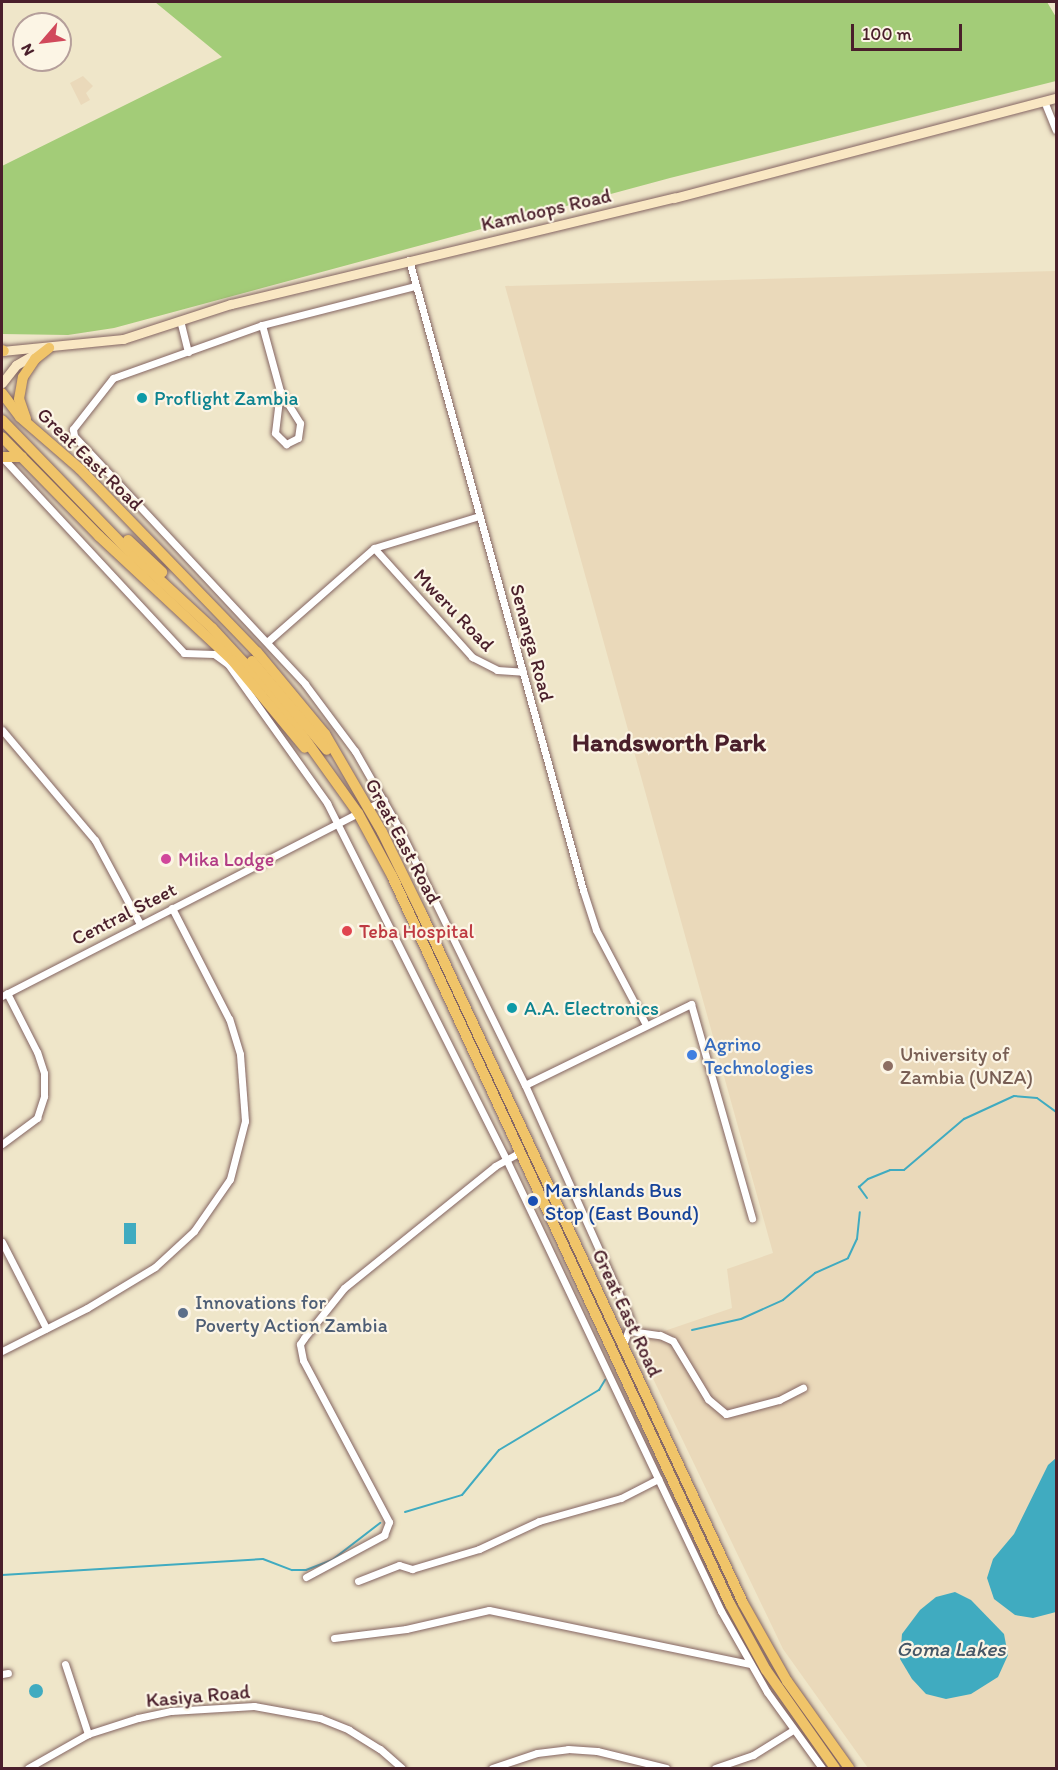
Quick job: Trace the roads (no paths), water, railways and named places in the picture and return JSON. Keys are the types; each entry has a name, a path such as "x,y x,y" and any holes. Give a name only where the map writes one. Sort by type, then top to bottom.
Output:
{"main road":[{"name":"Kamloops Road","path":"2,351 108,342 231,304 674,198 1056,98"},
{"name":"Kamloops Road","path":"2,383 16,365 46,349"},
{"path":"33,428 22,409 20,388 28,367 46,349"},
{"name":"Great East Road","path":"2,393 33,428 80,469 265,660 325,734 363,811 730,1604 772,1679 835,1768"},
{"name":"Great East Road","path":"3,417 279,688 341,767"},
{"name":"Great East Road","path":"3,417 134,556 212,628 272,693 332,775 363,811 422,912 622,1347 743,1603 787,1681 849,1768"},
{"name":"Great East Road","path":"2,437 99,536 232,660 305,749 332,775"},
{"path":"2,457 22,457"}],"street":[{"path":"1044,101 1056,130"},
{"name":"Senanga Road","path":"409,260 596,930 646,1025"},
{"path":"415,286 262,325 113,378 74,429 74,436 267,642 328,714 384,800 525,1085 628,1314 630,1331 622,1347"},
{"path":"180,320 188,352"},
{"path":"262,325 280,391 300,423 298,438 286,444 275,434 280,391"},
{"path":"2,457 184,653 214,654 228,664 339,825 506,1159 658,1479 750,1664 794,1731 822,1768"},
{"path":"267,642 374,548 479,516"},
{"name":"Mweru Road","path":"374,548 472,657 498,670 523,672"},
{"path":"2,730 95,840 140,924"},
{"name":"Central Steet","path":"4,995 384,800"},
{"path":"2,1351 128,1285 174,1251 212,1209 240,1152 245,1121 240,1054 224,1008 172,908"},
{"path":"2,1144 37,1118 44,1096 44,1074 37,1052 4,995"},
{"path":"525,1085 691,1004 752,1218"},
{"path":"306,1576 384,1535 389,1522 303,1360 300,1344 344,1288 506,1159 520,1152"},
{"path":"2,1242 46,1328"},
{"path":"630,1331 660,1335 673,1341 708,1399 726,1414 779,1401 803,1388"},
{"path":"358,1581 399,1565 412,1569 479,1549 539,1521 621,1498 658,1479"},
{"path":"334,1638 406,1629 489,1610 750,1664"},
{"path":"65,1664 88,1734"},
{"name":"Kasiya Road","path":"28,1768 88,1734 171,1711 254,1706 320,1718 380,1749 402,1768"},
{"path":"715,1768 753,1755 794,1731"},
{"path":"492,1768 537,1753 568,1749 597,1751 643,1766 666,1768"}],"water":[{"path":"124,1223 136,1223 136,1244 124,1244"},
{"name":"Goma Lakes","path":"1056,1458 1056,1612 1033,1618 1015,1615 994,1599 987,1578 993,1559 1014,1534 1048,1465"},
{"name":"Goma Lakes","path":"955,1592 971,1600 1004,1634 1008,1655 998,1677 971,1694 946,1699 926,1694 912,1679 900,1659 902,1634 920,1610 936,1597"},
{"path":"36,1684 41,1686 43,1691 41,1696 36,1698 31,1696 29,1691 31,1686"}],"waterway":[{"path":"867,1198 859,1187 868,1179 890,1170 904,1170 964,1119 1014,1096 1037,1098 1056,1112"},
{"path":"692,1330 741,1319 783,1300 815,1273 848,1258 857,1239 860,1212"},
{"path":"405,1512 462,1495 499,1450 599,1390 605,1380"},
{"path":"2,1575 263,1559 292,1570 306,1570 332,1560 380,1523"}],"place":[{"name":"Proflight Zambia","path":"142,398"},
{"name":"Mika Lodge","path":"166,859"},
{"name":"Teba Hospital","path":"347,931"},
{"name":"A.A. Electronics","path":"512,1008"},
{"name":"Agrino Technologies","path":"692,1055"},
{"name":"University of Zambia (UNZA)","path":"888,1066"},
{"name":"Marshlands Bus Stop (East Bound)","path":"533,1201"},
{"name":"Innovations for Poverty Action Zambia","path":"183,1313"}],"district":[{"name":"Handsworth Park","path":"669,743"}]}
